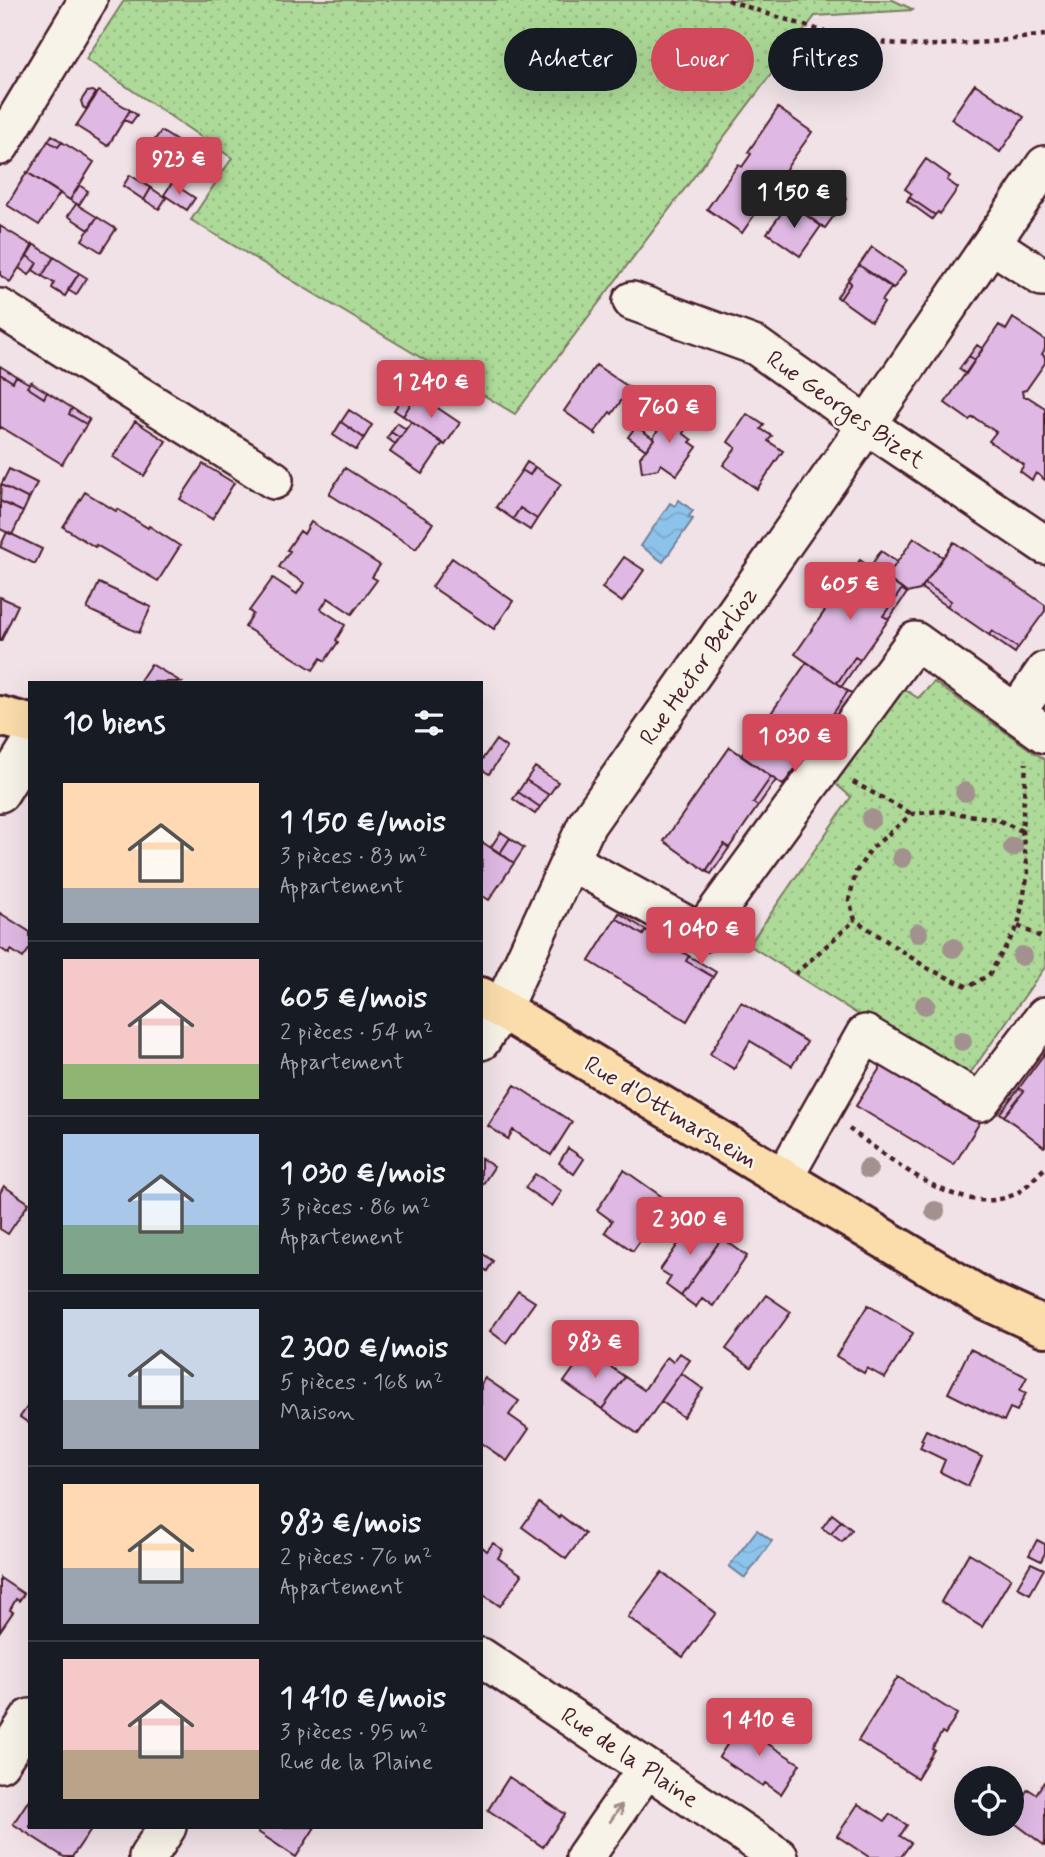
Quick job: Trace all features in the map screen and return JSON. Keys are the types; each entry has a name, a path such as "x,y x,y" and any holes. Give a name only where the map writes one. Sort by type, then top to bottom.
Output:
{"main road":[{"path":"0,716 28,723"},
{"name":"Rue d'Ottmarsheim","path":"488,1016 783,1179 986,1300 1045,1327"}],"street":[{"path":"0,146 88,0"},
{"name":"Rue Hector Berlioz","path":"488,1016 587,824 867,425 1045,165"},
{"path":"992,244 1045,277"},
{"name":"Rue Georges Bizet","path":"632,301 756,346 867,425 1045,545"},
{"path":"0,308 274,480"},
{"path":"570,861 701,933 828,770 915,641 1016,713 1036,748"},
{"path":"1016,713 1045,671"},
{"path":"0,793 28,748"},
{"path":"783,1179 865,1034 980,1102 1045,1016"},
{"name":"Rue de la Plaine","path":"483,1658 779,1857"},
{"path":"0,1763 28,1721"},
{"path":"585,1857 646,1769"},
{"path":"148,1857 166,1829"}],"path":[{"path":"728,0 848,39 918,46 990,42 1045,35"},
{"path":"912,814 871,849 856,872 849,900 855,920 927,968 968,987 989,975 1018,926 1028,873 1022,831 1036,748"},
{"path":"828,770 912,814 939,811 996,819 1022,831"},
{"path":"795,974 855,920"},
{"path":"1018,926 1045,939"},
{"path":"822,1110 919,1178 956,1195 980,1200 1003,1199 1019,1192 1045,1168"}],"green space":[{"path":"893,0 914,10 815,16 806,28 768,28 768,78 515,414 191,220 232,158 86,59 123,2"},
{"path":"934,682 1045,760 1045,967 964,1082 749,945 851,797 829,778 899,686 918,698"}],"water":[{"path":"679,500 693,511 689,516 693,519 663,562 641,546 670,503 675,506"},
{"path":"757,1530 772,1541 745,1578 729,1566"}],"building":[{"path":"975,84 1024,117 1000,152 951,119"},
{"path":"99,91 130,110 108,146 76,126"},
{"path":"87,92 96,93 86,109 81,101"},
{"path":"778,108 812,132 781,176 778,174 769,186 772,189 742,233 707,209 738,165 742,167 751,154 748,152"},
{"path":"130,110 137,115 131,123 124,120"},
{"path":"161,131 194,152 184,167 151,145"},
{"path":"52,135 62,142 58,147 48,141"},
{"path":"48,141 58,147 62,142 94,162 70,200 28,173"},
{"path":"926,159 950,176 947,180 958,188 940,214 938,212 935,215 909,197 912,194 905,189"},
{"path":"27,172 60,193 39,225 7,205"},
{"path":"130,175 151,188 144,200 123,186"},
{"path":"172,183 195,198 187,210 164,195"},
{"path":"826,184 846,199 825,228 805,214"},
{"path":"79,185 88,191 79,205 70,200"},
{"path":"151,188 166,198 159,209 144,200"},
{"path":"909,197 935,215 932,219 907,201"},
{"path":"789,203 821,226 800,256 767,233"},
{"path":"76,204 97,217 89,230 68,216"},
{"path":"97,217 116,229 101,252 82,240"},
{"path":"0,226 33,246 10,282 0,275"},
{"path":"33,244 54,257 42,276 33,270 37,263 27,256"},
{"path":"872,247 906,271 893,289 859,265"},
{"path":"27,256 37,263 29,275 19,268"},
{"path":"54,257 79,273 65,296 52,288 54,283 42,276"},
{"path":"859,265 892,287 871,321 840,299 851,283 848,280"},
{"path":"79,273 87,278 76,295 68,290"},
{"path":"848,280 851,283 840,299 837,297"},
{"path":"1013,318 1045,340 1042,354 1045,363 1026,390 1022,391 1023,397 1028,397 1045,408 1045,480 1036,473 1032,480 1020,471 1024,465 989,441 996,432 973,417 969,420 945,403 999,325 1006,330"},
{"path":"977,345 983,349 975,360 969,356"},
{"path":"969,356 975,360 966,374 959,369"},
{"path":"596,365 630,388 595,432 597,435 564,411"},
{"path":"0,366 16,376 13,382 0,374"},
{"path":"0,374 13,382 16,376 31,382 27,387 44,398 47,392 72,408 69,414 86,424 90,419 62,464 0,428"},
{"path":"31,382 47,392 44,398 27,387"},
{"path":"409,388 417,394 403,416 394,410"},
{"path":"417,394 460,423 445,445 403,416"},
{"path":"674,407 692,420 683,433 697,447 677,475 661,464 658,469 642,472 640,457"},
{"path":"72,408 89,419 86,424 69,414"},
{"path":"349,410 372,425 364,438 341,422"},
{"path":"747,414 764,425 761,429 772,436 768,441 783,451 757,489 723,465 736,448 728,442"},
{"path":"135,421 166,441 144,476 113,457"},
{"path":"341,422 364,438 356,450 333,435"},
{"path":"411,422 443,443 422,474 390,452"},
{"path":"397,423 406,429 400,438 391,432"},
{"path":"636,426 654,439 646,450 628,437"},
{"path":"391,432 400,438 395,444 387,438"},
{"path":"527,462 535,467 530,475 522,470"},
{"path":"203,464 234,483 212,519 180,499"},
{"path":"535,467 561,484 537,519 520,508 513,519 496,507 522,470 530,475"},
{"path":"345,468 433,523 416,549 329,494"},
{"path":"9,469 37,483 29,499 1,485"},
{"path":"1,485 29,499 23,512 0,501"},
{"path":"85,492 180,546 158,581 63,527"},
{"path":"0,501 23,512 12,535 0,529"},
{"path":"520,508 537,519 530,530 513,519"},
{"path":"311,522 380,565 372,577 377,580 352,614 328,598 321,609 345,625 336,640 338,642 325,661 321,658 313,670 245,627 253,614 249,611 273,578 297,594 304,583 279,567 300,531 304,534"},
{"path":"7,532 42,549 35,564 0,547"},
{"path":"914,538 943,557 920,590 907,593 886,578"},
{"path":"954,542 1045,605 1045,611 1018,648 992,631 989,635 947,606 951,601 925,583"},
{"path":"881,551 897,562 886,578 870,567"},
{"path":"624,557 644,570 622,602 602,588"},
{"path":"452,558 513,601 494,629 432,587"},
{"path":"860,560 902,589 883,616 889,619 860,660 855,657 837,683 795,654"},
{"path":"99,583 151,607 139,633 87,609"},
{"path":"925,583 951,601 947,606 921,588"},
{"path":"902,589 907,593 889,619 883,616"},
{"path":"0,597 18,605 1,641 0,641"},
{"path":"992,631 1018,648 1015,653 989,635"},
{"path":"855,657 860,660 842,686 837,683"},
{"path":"807,662 848,691 831,717 835,721 807,762 802,759 783,785 741,756"},
{"path":"151,664 179,681 140,681"},
{"path":"848,691 854,694 835,721 831,717"},
{"path":"496,740 507,748 489,774 483,770 483,758"},
{"path":"730,747 771,777 753,803 758,806 729,848 724,844 706,871 664,841"},
{"path":"802,759 807,762 788,789 783,785"},
{"path":"535,767 558,782 549,795 526,780"},
{"path":"771,777 776,780 758,806 753,803"},
{"path":"526,780 549,795 540,807 518,792"},
{"path":"518,792 540,807 535,814 513,799"},
{"path":"501,832 510,838 500,853 491,847"},
{"path":"510,838 524,848 514,863 500,853"},
{"path":"483,843 514,863 489,900 483,896"},
{"path":"724,844 729,848 711,874 706,871"},
{"path":"0,913 28,931 28,951 23,958 11,950 9,954 0,948"},
{"path":"619,913 646,930 643,935 616,918"},
{"path":"616,918 643,935 646,930 689,956 686,961 713,977 687,1021 589,961"},
{"path":"689,956 716,972 713,977 686,961"},
{"path":"741,1002 807,1042 792,1066 750,1041 734,1069 710,1054"},
{"path":"1045,1053 1044,1147 1004,1116 1024,1091 1019,1088"},
{"path":"883,1063 980,1122 954,1165 856,1106"},
{"path":"515,1085 572,1122 551,1155 513,1130 508,1139 488,1126"},
{"path":"1019,1088 1024,1091 1004,1116 1000,1113"},
{"path":"568,1148 584,1159 574,1174 559,1163"},
{"path":"483,1159 494,1167 483,1184"},
{"path":"624,1170 668,1201 633,1251 605,1232 612,1221 597,1210"},
{"path":"535,1174 562,1191 552,1206 525,1188"},
{"path":"4,1186 28,1202 8,1234 0,1229 0,1193"},
{"path":"695,1220 722,1238 681,1296 666,1285 671,1277 660,1270"},
{"path":"722,1238 747,1256 713,1306 702,1298 696,1307 681,1296"},
{"path":"483,1254 493,1261 487,1271 483,1268"},
{"path":"518,1291 535,1302 506,1343 490,1331"},
{"path":"766,1295 791,1312 751,1367 726,1349"},
{"path":"868,1305 913,1333 885,1378 867,1368 864,1373 836,1356"},
{"path":"970,1349 1027,1377 1020,1390 1026,1393 1017,1411 1010,1408 1004,1421 948,1393"},
{"path":"587,1350 625,1377 602,1409 564,1382"},
{"path":"680,1353 690,1360 638,1434 602,1409 625,1377 644,1390 667,1357 673,1362"},
{"path":"681,1373 703,1389 683,1417 661,1401"},
{"path":"485,1378 519,1401 509,1415 529,1429 507,1461 483,1444"},
{"path":"28,1406 28,1423 20,1417"},
{"path":"926,1430 982,1457 968,1486 940,1472 945,1460 920,1448"},
{"path":"539,1503 585,1534 566,1559 522,1527"},
{"path":"832,1514 841,1521 831,1534 822,1528"},
{"path":"841,1521 852,1530 842,1542 831,1534"},
{"path":"1037,1540 1045,1544 1041,1561 1029,1555"},
{"path":"493,1543 503,1550 498,1558 522,1575 500,1606 483,1594 483,1548 487,1551"},
{"path":"969,1553 1011,1578 982,1627 941,1602"},
{"path":"1031,1563 1044,1569 1030,1594 1017,1587"},
{"path":"662,1572 716,1613 683,1657 628,1617"},
{"path":"0,1578 24,1594 19,1601 16,1599 10,1610 13,1612 0,1631"},
{"path":"898,1677 957,1714 945,1734 942,1732 917,1778 858,1741"},
{"path":"745,1717 763,1728 757,1737 800,1764 781,1794 765,1783 763,1786 719,1757"},
{"path":"509,1777 565,1814 543,1847 488,1810"},
{"path":"1044,1782 1045,1846 1024,1830 1024,1795 1028,1789 1036,1794"},
{"path":"28,1801 28,1829 91,1829 72,1857 64,1857 13,1824"},
{"path":"858,1804 885,1821 890,1814 907,1825 900,1836 911,1843 901,1857 869,1857 837,1836"},
{"path":"260,1829 314,1829 296,1857 258,1832"}]}
